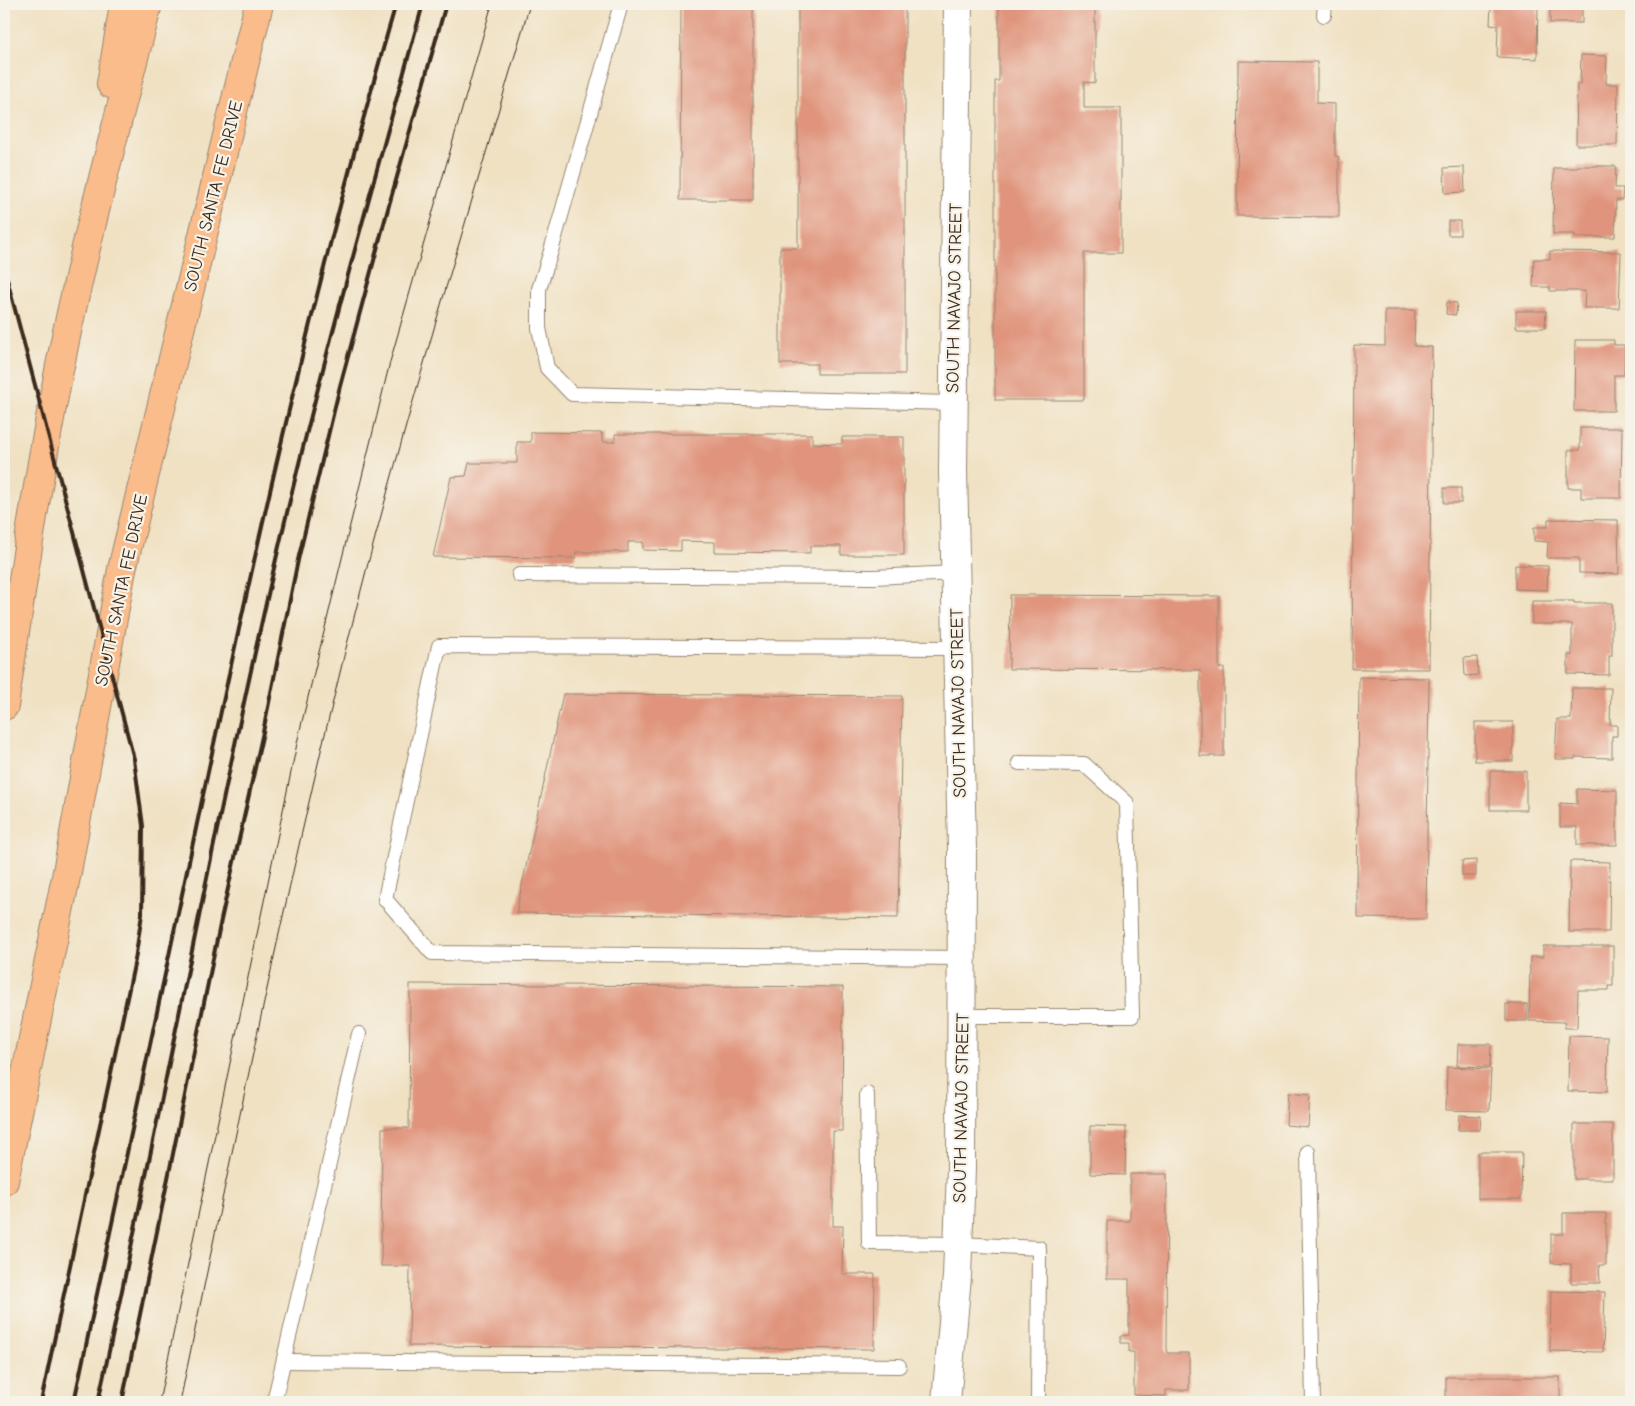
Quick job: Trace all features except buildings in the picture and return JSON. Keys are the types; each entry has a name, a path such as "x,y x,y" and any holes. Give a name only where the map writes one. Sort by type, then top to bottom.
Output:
{"highway":[{"path":"85,257 124,4"},
{"path":"4,706 40,473 65,340 148,4"},
{"name":"SOUTH SANTA FE DRIVE","path":"4,1181 67,872 122,568 259,4"}],"street":[{"name":"SOUTH NAVAJO STREET","path":"946,1402 959,1244 963,958 953,403 958,4"}],"lane":[{"path":"621,4 539,289 539,328 547,368 572,394 953,403"},
{"path":"519,575 874,578 955,573"},
{"path":"957,648 439,646 385,900 432,953 963,958"},
{"path":"962,1016 1132,1016 1127,803 1084,764 1019,763"},
{"path":"274,1402 359,1034"},
{"path":"867,1094 869,1243 959,1244 1039,1248 1038,1402"},
{"path":"1308,1152 1313,1402"},
{"path":"284,1361 900,1366"}],"tram line":[{"path":"159,1402 299,734 390,362 492,4"},
{"path":"180,1402 279,933 345,652 411,408 530,4"}],"railway":[{"path":"74,1402 214,745 285,426 338,214 396,4"},
{"path":"98,1402 230,766 277,555 329,348 423,4"},
{"path":"122,1402 221,920 263,732 298,560 340,386 446,4"},
{"path":"4,268 134,759 143,826 142,914 135,960 41,1402"}]}
